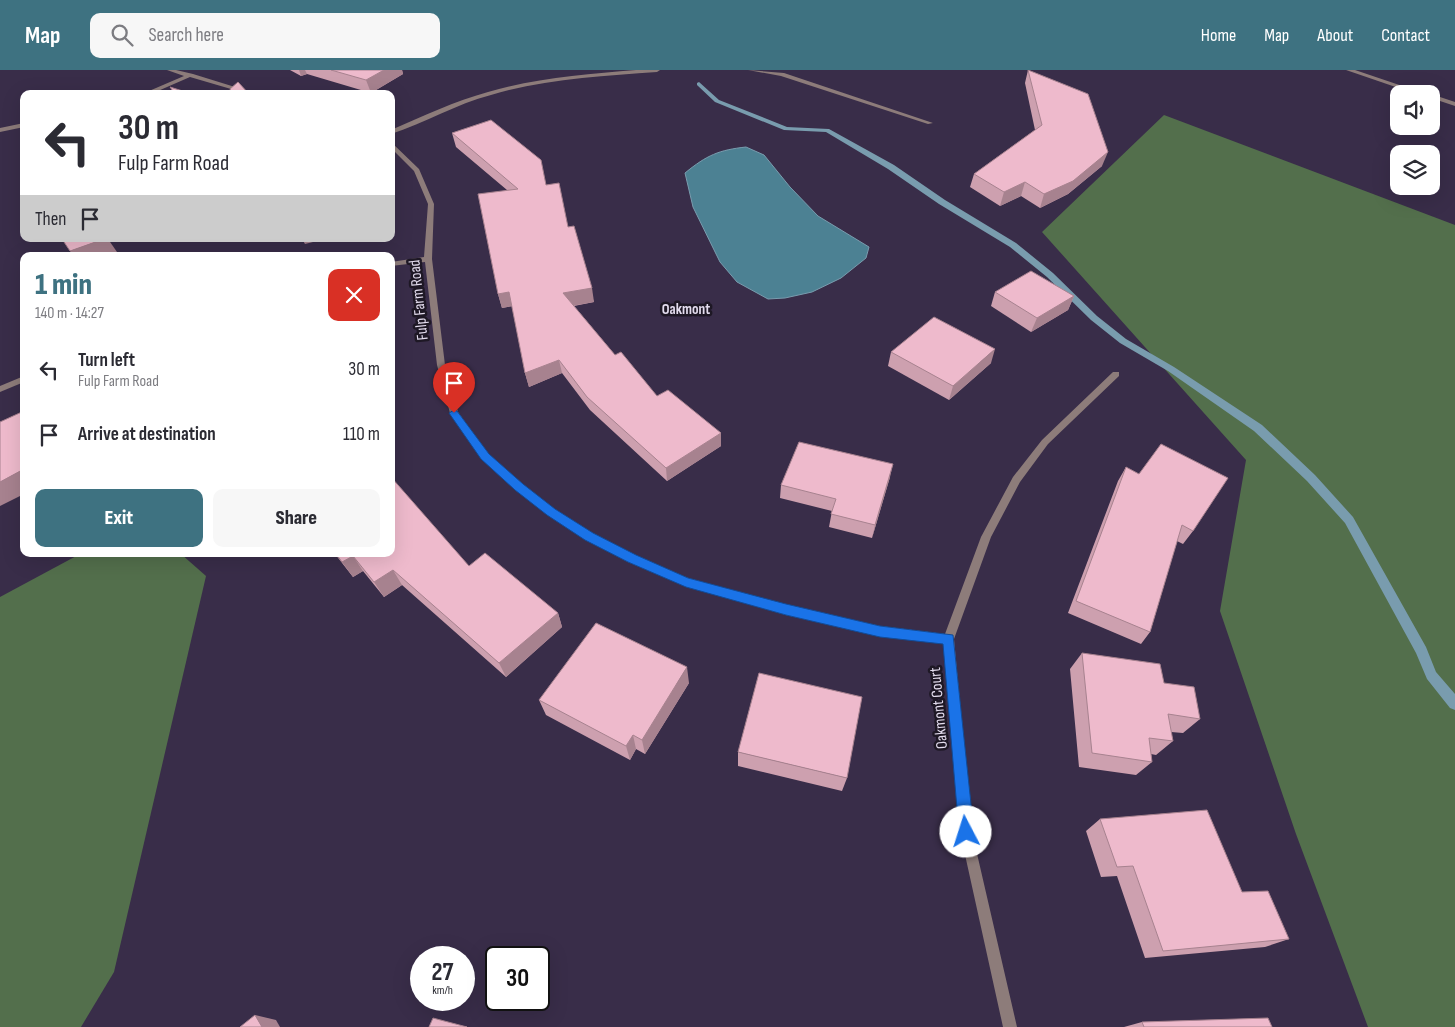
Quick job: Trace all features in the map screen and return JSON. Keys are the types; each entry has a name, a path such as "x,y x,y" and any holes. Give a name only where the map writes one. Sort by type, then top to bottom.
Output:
{"street":[{"path":"170,70 241,90"},
{"path":"395,130 470,100 506,89 602,72 657,70"},
{"path":"751,70 782,74 930,123"},
{"path":"1349,70 1395,85"},
{"path":"155,90 191,75"},
{"path":"1440,99 1455,104"},
{"path":"0,130 20,126"},
{"name":"Fulp Farm Road","path":"395,148 417,170 431,204 428,259 441,366 454,413 485,457 551,512 589,536 686,582 786,610 880,631 949,639"},
{"path":"395,263 428,259"},
{"name":"Oakmont Court","path":"1010,1027 966,832 949,639 986,537 1016,480 1045,442 1116,374"},
{"path":"0,389 20,381"}],"green space":[{"path":"1164,115 1455,225 1455,1027 1368,1027 1296,834 1220,611 1246,460 1042,232"},
{"path":"74,557 184,557 206,576 114,972 81,1027 0,1027 0,597"}],"water":[{"path":"746,147 764,155 790,187 818,216 869,247 866,258 841,278 812,292 785,298 768,299 737,282 720,262 693,207 685,173 714,154"}],"building":[{"path":"331,70 384,70 366,80"},
{"path":"1028,70 1088,94 1108,152 1073,181 1044,194 1025,182 1004,192 974,174 1042,125"},
{"path":"238,82 245,90 230,90"},
{"path":"491,120 541,160 546,185 559,183 568,227 574,226 592,288 563,293 615,355 621,352 657,396 668,390 721,433 666,468 587,397 559,360 525,373 509,292 498,294 478,194 518,189 452,133"},
{"path":"64,242 96,242 70,251"},
{"path":"1031,271 1074,296 1037,318 995,292"},
{"path":"934,317 995,349 953,386 891,352"},
{"path":"20,413 20,471 0,482 0,422"},
{"path":"799,442 893,464 875,525 831,514 836,499 781,485"},
{"path":"1161,444 1228,478 1193,531 1182,525 1150,632 1076,601 1126,467 1139,474"},
{"path":"395,482 469,566 485,553 558,613 499,663 393,570 374,582 354,557 395,557"},
{"path":"338,557 351,557 342,562"},
{"path":"596,623 687,667 642,740 633,735 626,746 539,700"},
{"path":"1082,653 1160,664 1164,683 1194,687 1200,719 1168,714 1173,741 1149,738 1152,762 1092,753"},
{"path":"759,673 862,697 847,778 738,752"},
{"path":"1207,810 1242,892 1268,891 1289,939 1163,951 1133,866 1117,867 1100,819"},
{"path":"255,1015 262,1027 240,1027"},
{"path":"433,1018 467,1027 429,1027"},
{"path":"1268,1018 1272,1027 1144,1027 1142,1022"}],"waterway":[{"path":"699,84 717,101 786,129 827,130 891,167 942,202 1013,245 1050,275 1094,318 1123,341 1171,369 1258,428 1311,478 1349,520 1422,651 1431,675 1455,704"}],"district":[{"name":"Oakmont","path":"686,309"}],"route":[{"path":"454,413 485,457 519,487 551,512 589,536 632,558 686,582 786,610 880,631 949,639 966,832"}]}
